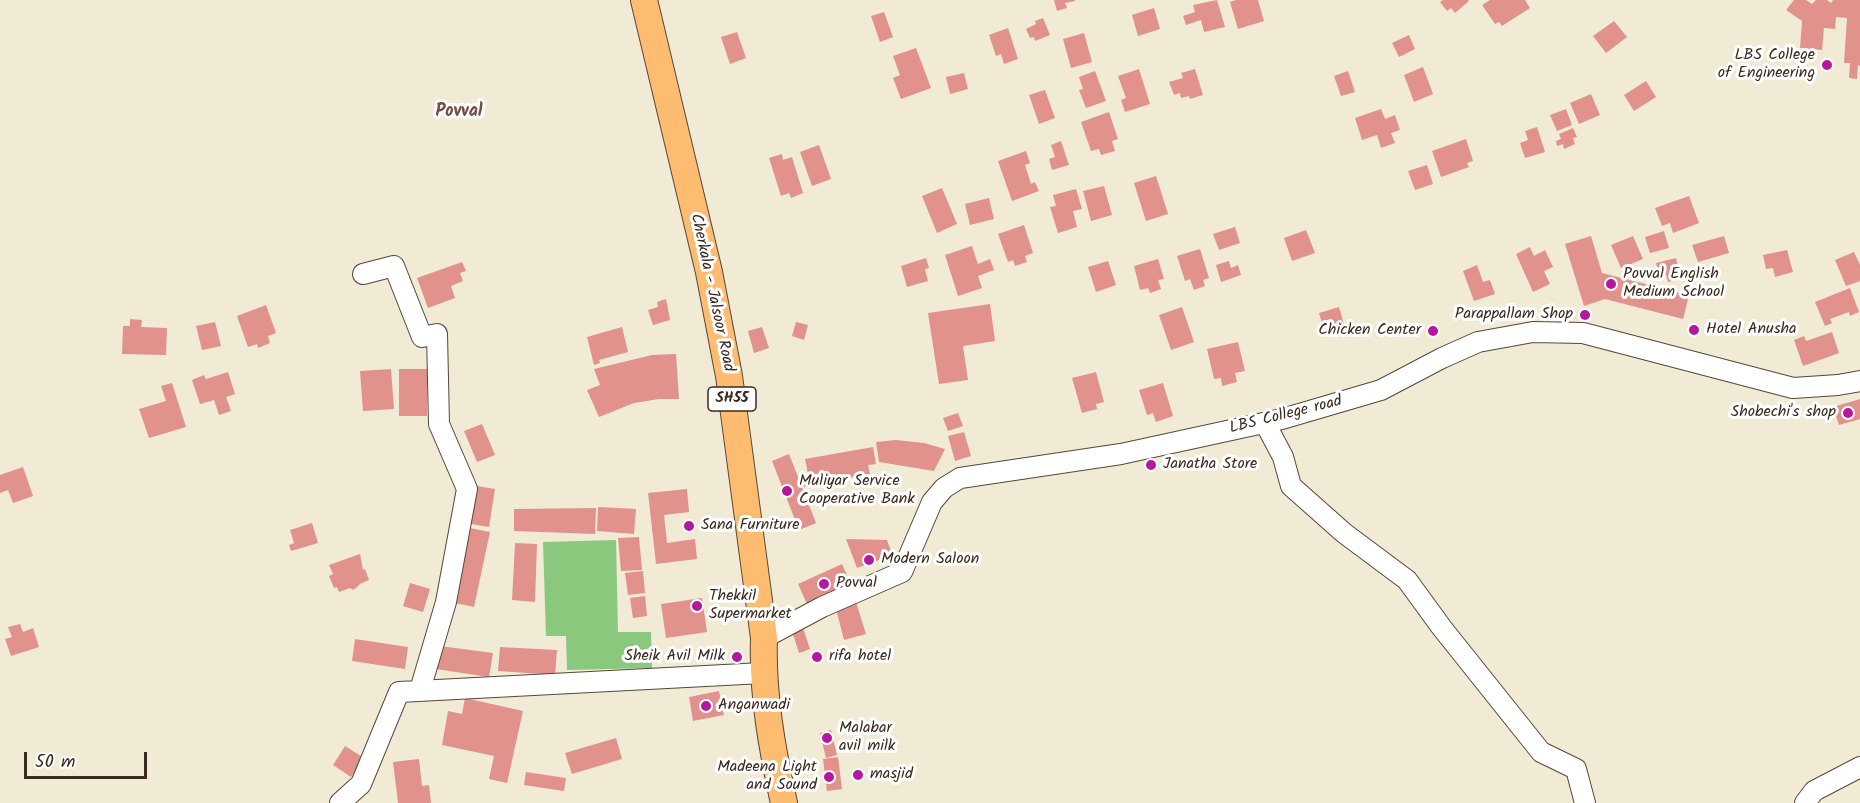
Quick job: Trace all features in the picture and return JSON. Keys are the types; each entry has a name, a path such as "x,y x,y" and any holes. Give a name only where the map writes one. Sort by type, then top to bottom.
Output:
{"main road":[{"name":"Cherkala - Jalsoor Road","path":"644,0 709,273 729,376 764,638 763,673 784,803"}],"street":[{"path":"363,274 394,266 422,337 437,334 439,424 467,489 446,602 420,690"},
{"name":"LBS College road","path":"764,638 822,607 902,572 932,502 944,488 960,478 1121,453 1265,423 1381,390 1478,342 1533,332 1583,333 1793,388 1860,381"},
{"path":"1265,423 1283,457 1291,486 1344,533 1407,580 1442,628 1541,752 1576,769 1585,803"},
{"path":"340,803 361,784 399,692 763,673"},
{"path":"1805,803 1814,791 1860,767"}],"green space":[{"path":"616,540 618,632 651,632 652,668 567,670 566,636 546,636 543,542"}],"building":[{"path":"1054,0 1075,1 1065,3 1067,8 1057,11"},
{"path":"1217,0 1225,27 1204,32 1201,20 1186,25 1183,16 1195,12 1193,5"},
{"path":"1258,0 1264,21 1238,29 1230,2"},
{"path":"1443,0 1469,1 1455,13 1451,8 1447,11 1440,2"},
{"path":"1490,0 1525,0 1530,8 1502,26 1499,22 1495,24 1482,5"},
{"path":"1794,0 1806,0 1812,4 1816,0 1827,0 1831,3 1833,0 1860,0 1860,66 1858,65 1857,79 1849,78 1850,63 1844,63 1847,18 1836,17 1835,29 1824,28 1822,50 1800,48 1802,21 1786,10"},
{"path":"1154,8 1160,29 1138,36 1132,15"},
{"path":"884,12 893,37 880,42 871,16"},
{"path":"1043,18 1050,35 1035,41 1034,37 1030,38 1026,29 1036,24 1035,21"},
{"path":"1614,21 1627,37 1606,53 1593,36"},
{"path":"1008,28 1018,59 1004,64 1001,54 996,56 989,35"},
{"path":"737,32 746,58 730,64 721,37"},
{"path":"1084,33 1092,62 1071,68 1063,39"},
{"path":"1409,35 1415,49 1399,57 1392,43"},
{"path":"916,48 931,88 901,99 893,78 900,75 893,56"},
{"path":"1423,67 1433,94 1414,102 1404,75"},
{"path":"1139,69 1150,104 1125,112 1121,100 1126,98 1118,76"},
{"path":"1195,69 1203,95 1190,99 1189,96 1181,98 1180,93 1174,95 1169,82 1183,78 1181,73"},
{"path":"1095,71 1106,101 1086,108 1079,90 1083,89 1079,77"},
{"path":"1348,71 1355,92 1341,96 1334,76"},
{"path":"964,73 968,89 950,94 946,77"},
{"path":"1646,81 1656,97 1634,111 1624,95"},
{"path":"1045,90 1055,118 1039,124 1029,95"},
{"path":"1591,94 1600,115 1579,124 1570,103"},
{"path":"1381,109 1385,119 1395,115 1400,130 1391,133 1395,143 1381,148 1377,135 1362,140 1355,118"},
{"path":"1566,109 1572,125 1557,131 1550,115"},
{"path":"1109,112 1118,139 1112,141 1115,151 1101,155 1099,149 1091,151 1081,122"},
{"path":"1537,127 1545,152 1525,158 1520,143 1528,140 1525,131"},
{"path":"1573,128 1577,137 1573,138 1575,144 1564,149 1563,144 1557,146 1556,141 1561,139 1559,134"},
{"path":"1466,139 1473,161 1467,163 1469,167 1441,177 1432,151"},
{"path":"1061,141 1069,165 1052,170 1049,159 1055,157 1051,145"},
{"path":"819,145 831,179 812,186 800,152"},
{"path":"1026,151 1030,163 1025,165 1031,184 1035,182 1039,191 1012,201 998,161"},
{"path":"782,154 783,160 792,157 803,193 791,198 789,193 781,196 769,158"},
{"path":"1427,165 1433,184 1415,190 1408,171"},
{"path":"1156,176 1168,214 1146,221 1134,183"},
{"path":"1104,186 1112,215 1091,221 1083,191"},
{"path":"942,188 957,224 937,233 922,196"},
{"path":"1076,189 1082,209 1073,211 1077,227 1058,233 1050,207 1056,206 1053,195"},
{"path":"1689,196 1699,223 1673,233 1670,223 1662,226 1655,208"},
{"path":"989,198 994,219 970,225 965,204"},
{"path":"1024,225 1033,253 1025,256 1027,262 1015,266 1013,260 1008,262 998,234"},
{"path":"1235,227 1240,243 1219,250 1213,234"},
{"path":"1306,230 1315,253 1292,261 1284,238"},
{"path":"1664,231 1669,248 1650,253 1645,237"},
{"name":"Povval English Medium School","path":"1591,236 1602,273 1689,295 1683,319 1605,299 1584,306 1565,244"},
{"path":"1633,236 1643,259 1621,268 1611,245"},
{"path":"1724,236 1729,253 1698,262 1692,245"},
{"path":"972,246 978,264 990,259 994,270 978,276 982,288 958,296 945,255"},
{"path":"1530,247 1534,256 1545,250 1553,267 1544,271 1550,284 1533,292 1516,254"},
{"path":"1200,249 1209,278 1203,280 1205,286 1194,290 1190,279 1185,281 1177,256"},
{"path":"1787,250 1793,272 1775,277 1773,268 1766,269 1763,255"},
{"path":"1854,252 1860,265 1860,281 1846,286 1835,260"},
{"path":"926,258 929,268 925,269 928,281 907,287 901,266"},
{"path":"1676,258 1681,279 1668,282 1666,275 1660,277 1656,263"},
{"path":"1158,259 1164,279 1158,280 1161,289 1150,293 1148,288 1140,290 1134,266"},
{"path":"1108,261 1116,285 1096,292 1088,267"},
{"path":"1229,261 1231,268 1238,265 1241,275 1221,282 1216,265"},
{"path":"462,262 466,271 460,273 463,281 451,286 455,298 428,308 417,278"},
{"path":"1477,265 1483,282 1490,280 1495,294 1474,301 1463,271"},
{"path":"1850,288 1859,312 1850,316 1849,312 1830,319 1832,323 1825,326 1815,302"},
{"path":"666,299 670,320 653,325 648,310 658,307 657,302"},
{"path":"990,304 995,341 963,346 968,380 939,384 928,313"},
{"path":"266,305 276,333 268,336 270,343 258,348 257,344 248,347 237,316"},
{"path":"1182,307 1194,342 1171,350 1159,315"},
{"path":"1339,307 1344,324 1324,330 1319,313"},
{"path":"130,319 142,320 141,327 167,328 166,355 122,354 123,326 130,326"},
{"path":"215,322 221,346 202,350 196,326"},
{"path":"796,322 808,325 804,340 792,336"},
{"path":"622,327 628,352 599,360 600,363 594,365 587,337"},
{"path":"762,327 769,348 754,353 748,331"},
{"path":"1832,332 1839,353 1803,366 1794,340 1804,336 1806,341"},
{"path":"1238,342 1245,371 1235,373 1237,382 1222,386 1221,378 1214,379 1207,349"},
{"path":"676,354 679,399 634,403 599,417 587,390 600,385 594,369 652,355"},
{"path":"391,369 394,409 363,411 360,371"},
{"path":"399,369 427,369 427,416 399,416"},
{"path":"228,372 235,394 226,397 231,411 219,415 214,400 200,404 192,380 204,375 206,379"},
{"path":"1096,372 1104,402 1096,404 1097,409 1082,413 1072,378"},
{"path":"172,383 186,427 149,438 139,409 166,401 161,386"},
{"path":"1163,383 1173,416 1156,422 1153,413 1147,415 1139,390"},
{"name":"Shobechi's shop","path":"1860,399 1860,419 1839,425 1833,407"},
{"path":"958,413 963,426 948,431 943,418"},
{"path":"482,424 495,455 477,462 464,431"},
{"path":"964,432 971,456 955,461 948,436"},
{"path":"896,440 924,443 945,449 934,471 879,462 876,442"},
{"path":"873,447 876,464 868,465 870,474 802,487 800,475 808,474 805,459"},
{"path":"789,454 816,523 799,530 772,461"},
{"path":"23,467 33,496 13,503 8,490 0,493 0,475"},
{"path":"477,486 495,489 489,527 471,524"},
{"path":"687,489 689,512 664,515 667,543 695,539 697,559 656,564 648,493"},
{"path":"598,507 636,509 634,534 597,531"},
{"path":"596,508 595,534 514,531 514,509"},
{"path":"312,523 318,543 291,551 289,545 294,543 290,530"},
{"path":"470,528 490,532 474,607 455,603"},
{"path":"639,537 642,570 621,571 618,538"},
{"path":"846,539 887,540 891,551 885,553 887,557 857,568"},
{"path":"515,543 537,544 535,602 512,600"},
{"path":"360,554 363,570 365,569 369,580 353,590 350,588 339,592 337,587 334,588 329,576 333,574 329,565"},
{"name":"Povval","path":"842,564 851,584 807,604 798,584"},
{"path":"643,571 645,593 628,595 625,573"},
{"path":"410,583 430,589 423,612 403,606"},
{"path":"645,596 647,616 633,618 630,598"},
{"path":"702,598 707,632 666,638 661,604"},
{"path":"856,602 866,634 844,640 836,609"},
{"path":"20,624 23,632 33,628 39,647 11,656 5,639 12,637 8,627"},
{"name":"Povval","path":"803,628 810,649 799,653 792,631"},
{"path":"355,639 408,647 405,669 352,661"},
{"path":"440,646 493,653 489,677 436,669"},
{"path":"500,647 557,650 555,675 498,671"},
{"name":"Anganwadi","path":"719,691 724,715 693,721 689,697"},
{"path":"465,698 523,711 507,783 489,779 494,756 442,745 448,711 462,714"},
{"path":"831,730 837,755 826,758 820,733"},
{"path":"616,738 622,759 572,774 565,753"},
{"path":"345,746 364,758 351,777 333,765"},
{"path":"838,757 842,789 827,791 823,759"},
{"path":"419,759 422,786 429,785 431,803 398,803 393,762"},
{"path":"526,772 566,778 564,791 524,785"}],"place":[{"name":"LBS College of Engineering","path":"1827,65"},
{"name":"Povval English Medium School","path":"1611,284"},
{"name":"Parappallam Shop","path":"1585,315"},
{"name":"Hotel Anusha","path":"1694,330"},
{"name":"Chicken Center","path":"1433,331"},
{"name":"Shobechi's shop","path":"1848,413"},
{"name":"Janatha Store","path":"1151,465"},
{"name":"Muliyar Service Cooperative Bank","path":"787,491"},
{"name":"Sana Furniture","path":"689,526"},
{"name":"Modern Saloon","path":"869,560"},
{"name":"Povval","path":"824,584"},
{"name":"Thekkil Supermarket","path":"697,606"},
{"name":"Sheik Avil Milk","path":"737,657"},
{"name":"rifa hotel","path":"817,657"},
{"name":"Anganwadi","path":"706,706"},
{"name":"Malabar avil milk","path":"827,738"},
{"name":"masjid","path":"858,775"},
{"name":"Madeena Light and Sound","path":"829,777"}],"district":[{"name":"Povval","path":"459,113"}]}
